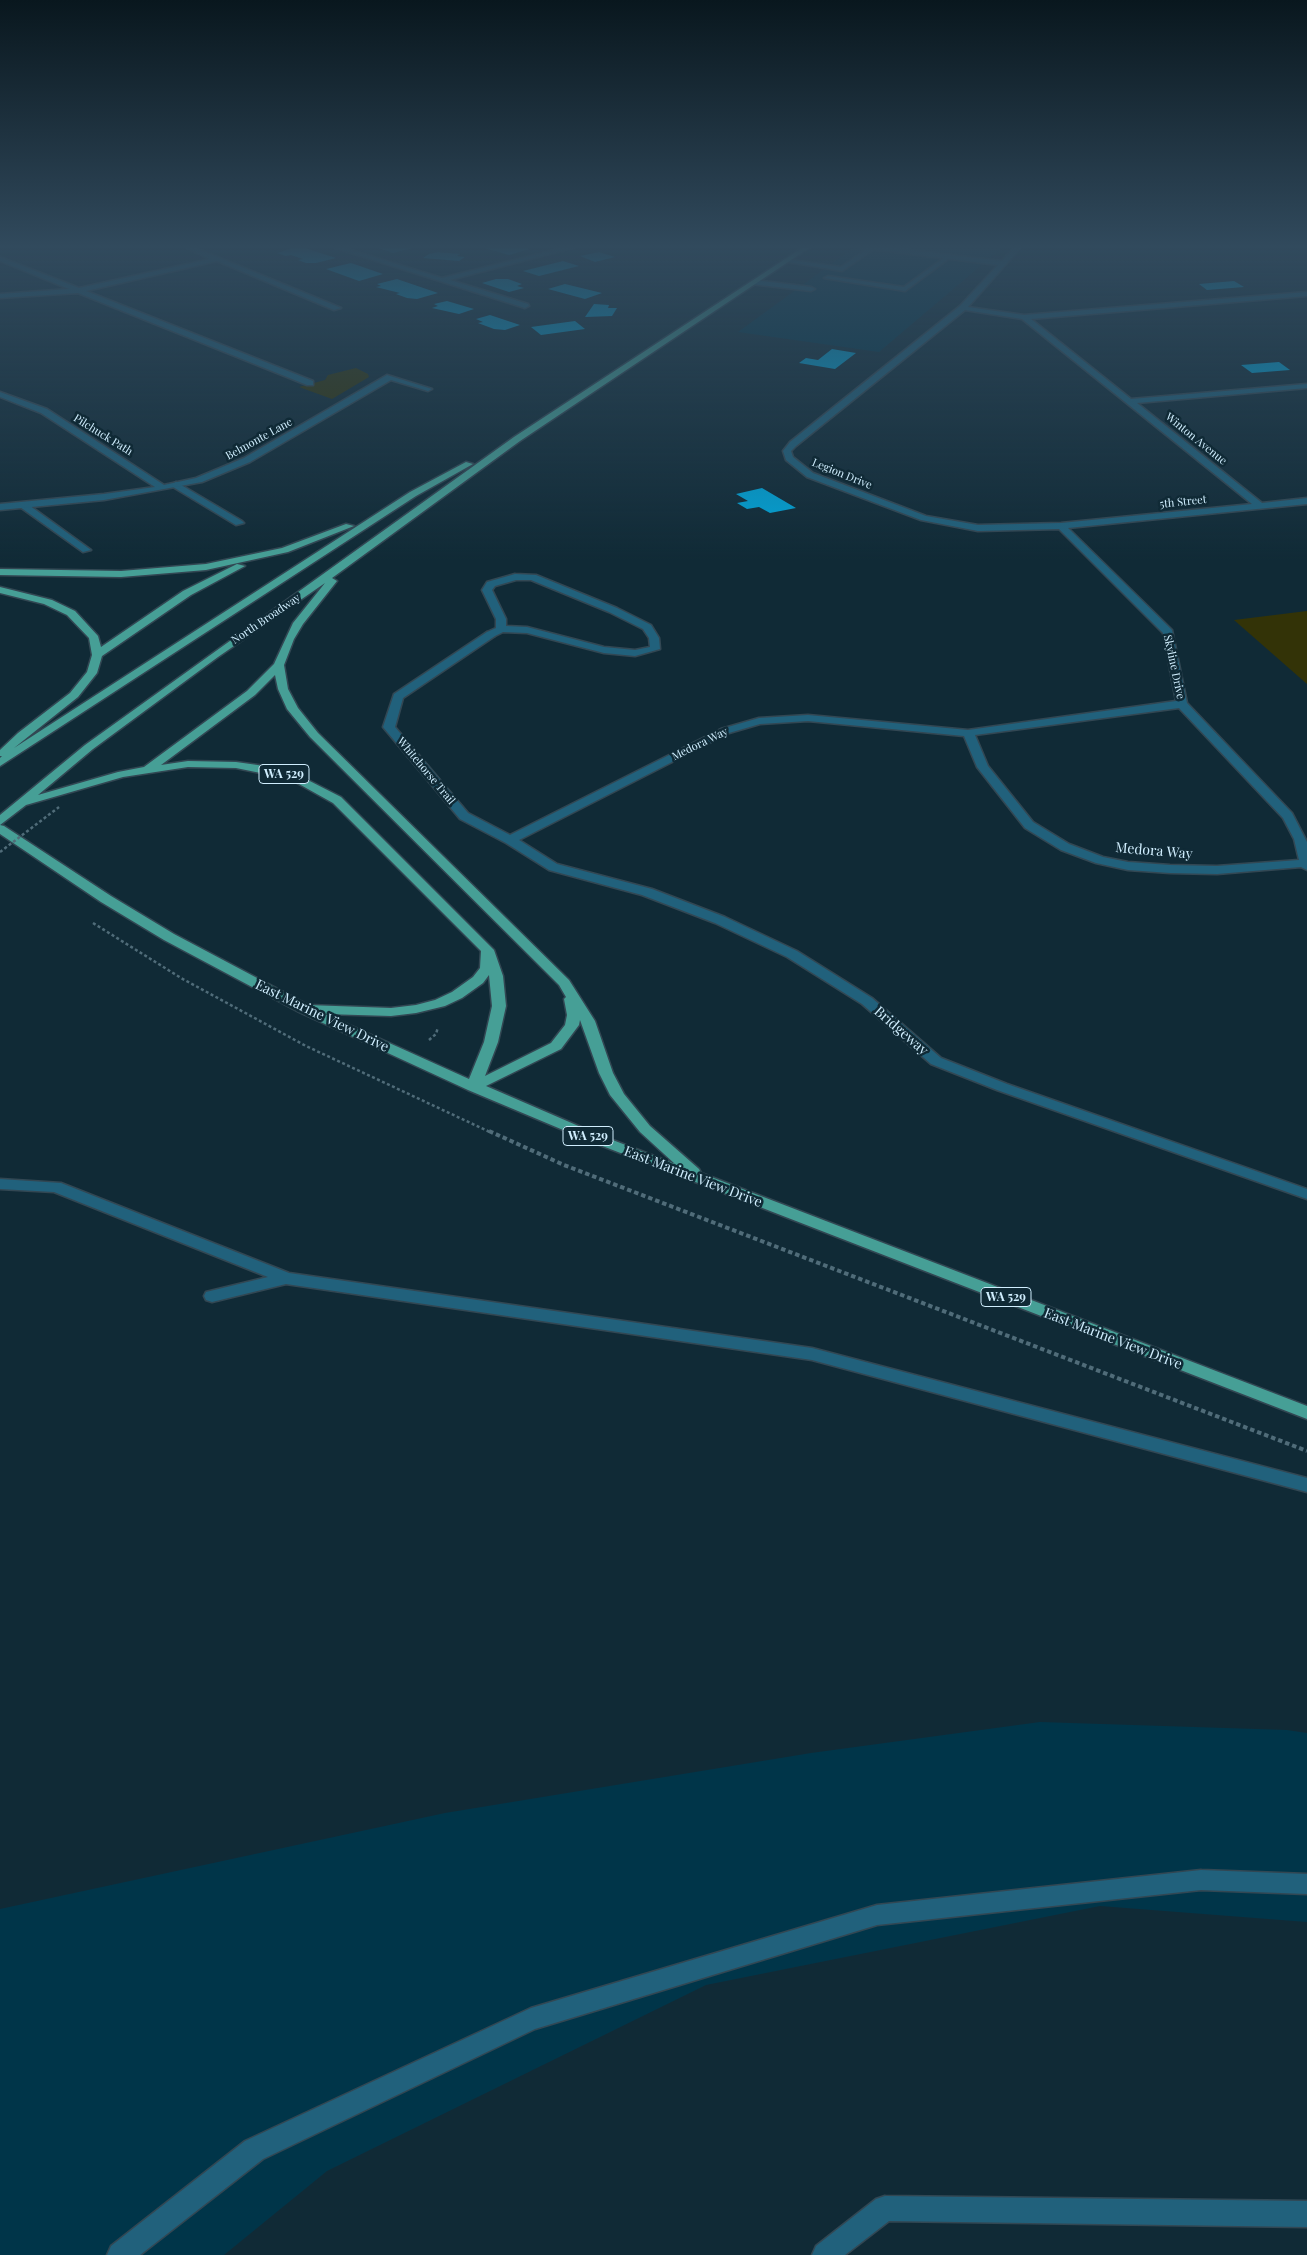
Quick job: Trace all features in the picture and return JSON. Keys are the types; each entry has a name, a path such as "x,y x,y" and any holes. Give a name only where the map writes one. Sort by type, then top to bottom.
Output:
{"main road":[{"name":"North Broadway","path":"19,804 89,747 214,655 349,562 517,438 649,351"},
{"name":"North Broadway","path":"0,763 413,494 517,438"},
{"path":"97,655 187,593 265,556 336,532 413,494"},
{"path":"0,572 102,574 163,572 206,567 265,556"},
{"path":"149,768 251,692 279,665 289,639 298,623 349,562"},
{"path":"0,590 48,602 71,614 86,627 94,638 97,655 92,673 74,695 22,735 0,756"},
{"path":"279,665 280,678 287,698 314,735 564,983 588,1021 606,1073 618,1095 645,1129 704,1181"},
{"name":"WA 529","path":"0,821 19,804 96,781 149,768 188,764 236,765 272,771 309,783 336,800 486,950 496,976 499,1006 491,1042 474,1087"},
{"name":"East Marine View Drive","path":"0,829 106,899 153,927 304,1008 406,1057 474,1087 704,1181 1307,1413"},
{"path":"304,1008 392,1012 440,1003 457,995 478,980 487,968 486,950"},
{"path":"474,1087 531,1061 556,1046 566,1036 572,1025 574,1015 564,983"}],"street":[{"path":"230,351 310,383"},
{"name":"Legion Drive","path":"909,351 793,444 787,451 789,458 810,475 924,518 978,528 1061,526"},
{"name":"Winton Avenue","path":"1068,351 1260,505"},
{"name":"Belmonte Lane","path":"0,508 176,485 225,471 247,460 390,377 428,388"},
{"path":"1132,401 1307,386"},
{"name":"Pilchuck Path","path":"0,394 44,411 163,488"},
{"path":"176,485 238,523"},
{"name":"5th Street","path":"1061,526 1307,500"},
{"path":"23,505 86,550"},
{"name":"Skyline Drive","path":"1061,526 1168,632 1182,704 1288,816 1300,839 1306,864"},
{"path":"515,577 532,577 612,610 647,627 654,638 655,649 635,653 604,650 527,630 496,631 501,620 487,590 491,584 515,577"},
{"name":"Whitehorse Trail","path":"496,631 398,696 389,726 464,816 510,840"},
{"name":"Medora Way","path":"510,840 725,731 758,721 808,718 968,733 1182,704"},
{"name":"Medora Way","path":"968,733 983,768 1029,825 1065,847 1100,860 1128,866 1170,869 1217,870 1306,864"},
{"name":"Bridgeway","path":"510,840 553,867 647,892 720,920 792,954 867,1002 936,1061 1002,1087 1307,1194"},
{"path":"0,1184 56,1187 286,1278 812,1354 1307,1485"},
{"path":"212,1296 286,1278"},
{"path":"120,2255 254,2150 531,2019 877,1915 1201,1880 1307,1884"},
{"path":"825,2255 884,2208 1307,2214"}],"path":[{"path":"0,852 59,807 66,804"},
{"path":"440,1003 441,1014 436,1034 373,1079 564,1165 1307,1451"}],"shaded area":[{"path":"356,368 368,374 369,377 332,399 299,387 325,380 328,375"},
{"path":"1307,611 1307,684 1234,620"},
{"path":"1040,1722 1287,1730 1307,1733 1307,1922 1100,1906 706,1985 327,2171 224,2255 0,2255 0,1909 445,1813 811,1753"}],"building":[{"path":"829,351 856,353 835,369 799,363 806,358 818,360"},
{"path":"1279,362 1290,370 1252,373 1241,365"},
{"path":"762,488 796,508 770,513 759,507 747,509 737,503 748,501 736,494"}]}
